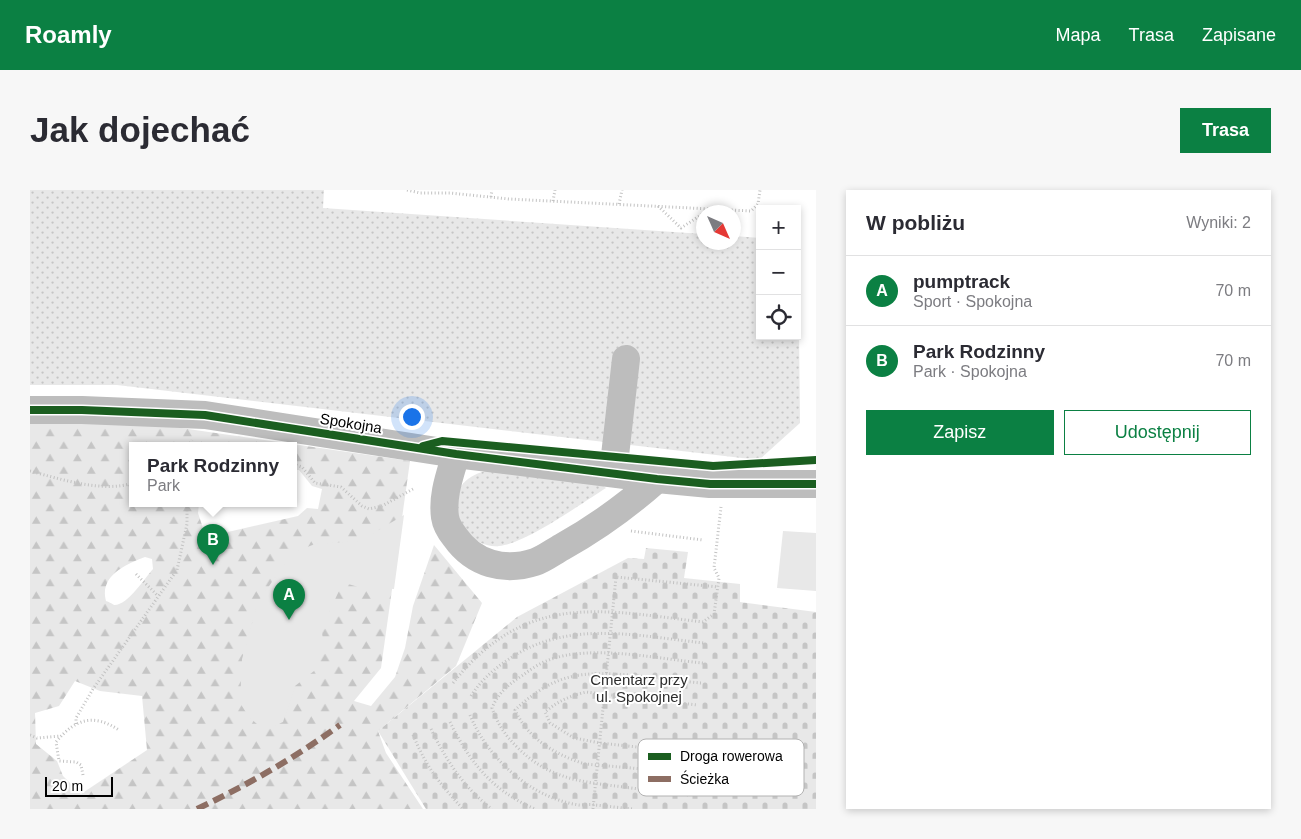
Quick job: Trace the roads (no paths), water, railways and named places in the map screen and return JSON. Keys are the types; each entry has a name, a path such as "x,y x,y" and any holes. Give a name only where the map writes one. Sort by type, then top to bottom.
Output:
{"street":[{"path":"613,473 626,359"},
{"name":"Spokojna","path":"30,410 205,415 456,454 657,479 710,484 816,484"},
{"path":"456,454 444,496 445,519 463,548 476,559 512,567 536,562 588,532 657,479"}],"place":[{"name":"Park Rodzinny","path":"213,565"},
{"name":"pumptrack","path":"289,620"}],"park label":[{"name":"Cmentarz przy ul. Spokojnej","path":"639,688"}]}
